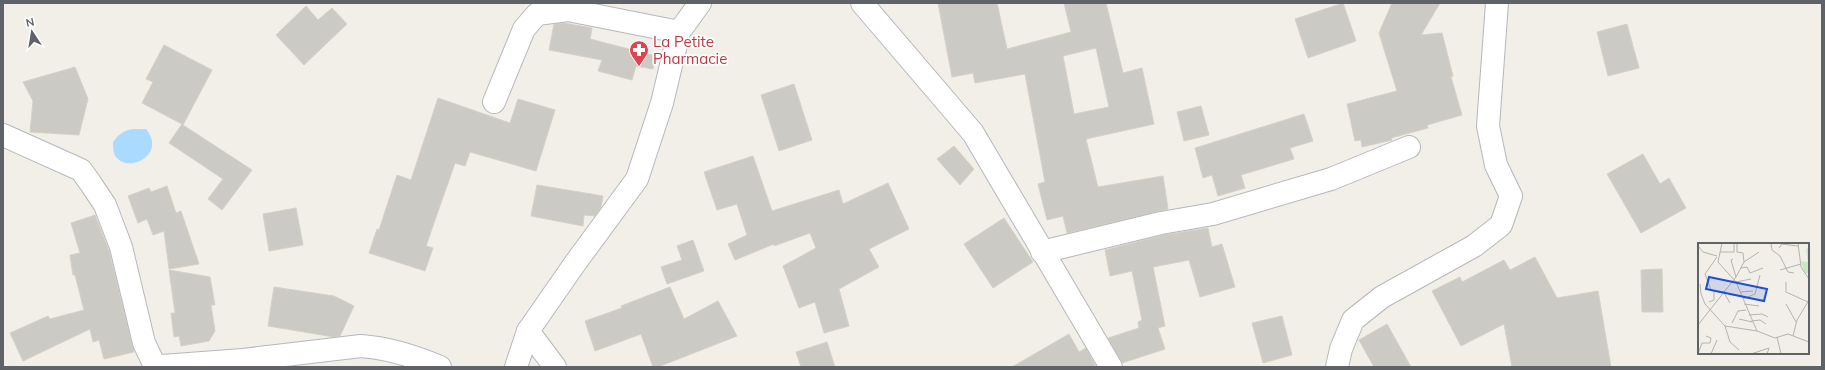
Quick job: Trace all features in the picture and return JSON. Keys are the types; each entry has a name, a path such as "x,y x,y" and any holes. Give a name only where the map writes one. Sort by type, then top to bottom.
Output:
{"street":[{"path":"516,367 528,331 636,179 662,103 679,32 700,3"},
{"path":"862,3 973,133 1110,367"},
{"path":"1337,367 1341,349 1353,320 1382,297 1474,246 1501,225 1511,196 1496,165 1488,126 1497,3"},
{"path":"494,102 524,29 537,14 568,10 679,32"},
{"path":"3,135 81,170 105,205 121,247 148,365 162,366 243,363 361,346 380,347 416,356 440,367"},
{"path":"1042,252 1161,223 1213,214 1331,180 1410,147"},
{"path":"528,331 555,367"}],"water":[{"path":"146,129 151,138 152,146 144,159 137,162 122,162 115,155 113,150 113,142 122,133 127,130"}],"building":[{"path":"938,3 997,3 1007,49 1071,32 1064,3 1106,3 1123,73 1142,68 1154,124 1086,139 1098,187 1163,176 1168,209 1067,233 1063,216 1047,220 1038,184 1045,182 1025,74 975,83 973,73 952,77","holes":["1096,48 1109,107 1074,114 1063,56"]},
{"path":"1343,3 1356,41 1308,58 1295,19"},
{"path":"1392,3 1440,3 1421,35 1442,33 1453,76 1451,77 1462,115 1427,125 1428,128 1391,138 1392,140 1362,147 1361,140 1355,141 1347,104 1397,91 1379,33"},
{"path":"306,6 318,20 332,8 347,24 304,65 276,35"},
{"path":"564,23 592,28 590,39 656,56 653,69 636,66 632,80 598,71 602,60 549,50 554,24"},
{"path":"1627,24 1639,68 1608,76 1597,32"},
{"path":"164,45 212,70 183,125 252,170 222,210 208,199 223,179 169,143 182,124 142,103 153,82 146,79"},
{"path":"75,67 88,99 79,135 30,132 33,101 23,82"},
{"path":"794,84 812,140 779,151 761,95"},
{"path":"438,98 510,123 518,99 555,110 536,171 470,152 465,166 455,163 426,246 433,248 425,271 369,253 377,229 379,230 397,175 411,180"},
{"path":"1201,106 1209,135 1184,141 1177,112"},
{"path":"1304,114 1313,141 1290,148 1294,159 1241,175 1245,188 1218,196 1212,175 1203,178 1195,148"},
{"path":"954,146 974,169 960,185 937,159"},
{"path":"1643,154 1660,184 1669,178 1686,208 1641,233 1607,174"},
{"path":"753,156 772,211 839,190 843,204 888,183 909,229 869,249 879,267 839,289 849,326 824,333 815,302 799,308 783,266 816,248 810,233 774,246 774,244 735,260 728,244 747,235 737,204 717,210 704,172"},
{"path":"537,185 603,196 601,207 595,216 584,215 583,226 531,216"},
{"path":"167,186 176,213 181,211 199,264 169,269 164,231 153,235 147,219 138,223 128,196 149,188 151,192"},
{"path":"296,208 303,245 269,251 263,214"},
{"path":"95,215 109,251 134,352 104,359 99,340 93,342 90,329 23,361 10,333 48,316 50,319 84,310 75,275 73,275 70,255 80,253 71,223"},
{"path":"1004,218 1033,262 993,288 964,244"},
{"path":"1208,228 1212,247 1222,244 1235,287 1200,297 1189,260 1153,267 1165,326 1158,328 1165,349 1122,363 1108,338 1139,328 1138,322 1142,320 1132,271 1110,276 1105,250 1164,235"},
{"path":"693,240 704,271 667,284 661,267 682,260 677,246"},
{"path":"1535,257 1557,298 1598,291 1611,367 1512,367 1504,324 1461,346 1432,291 1460,277 1462,282 1504,260 1510,270"},
{"path":"1662,269 1663,312 1642,312 1641,270"},
{"path":"169,270 210,277 215,305 211,305 215,331 209,341 181,346 179,336 174,337 171,313 175,313"},
{"path":"274,287 334,296 354,306 340,336 334,337 268,326"},
{"path":"670,287 684,319 718,301 737,336 658,367 653,367 641,334 595,351 585,321 622,308 621,306"},
{"path":"1282,316 1292,355 1263,363 1252,323"},
{"path":"1387,324 1411,367 1374,367 1359,340"},
{"path":"1069,334 1079,352 1086,348 1096,367 1012,367"},
{"path":"827,342 835,367 801,367 796,352"}],"place":[{"name":"La Petite Pharmacie","path":"639,67"}]}
